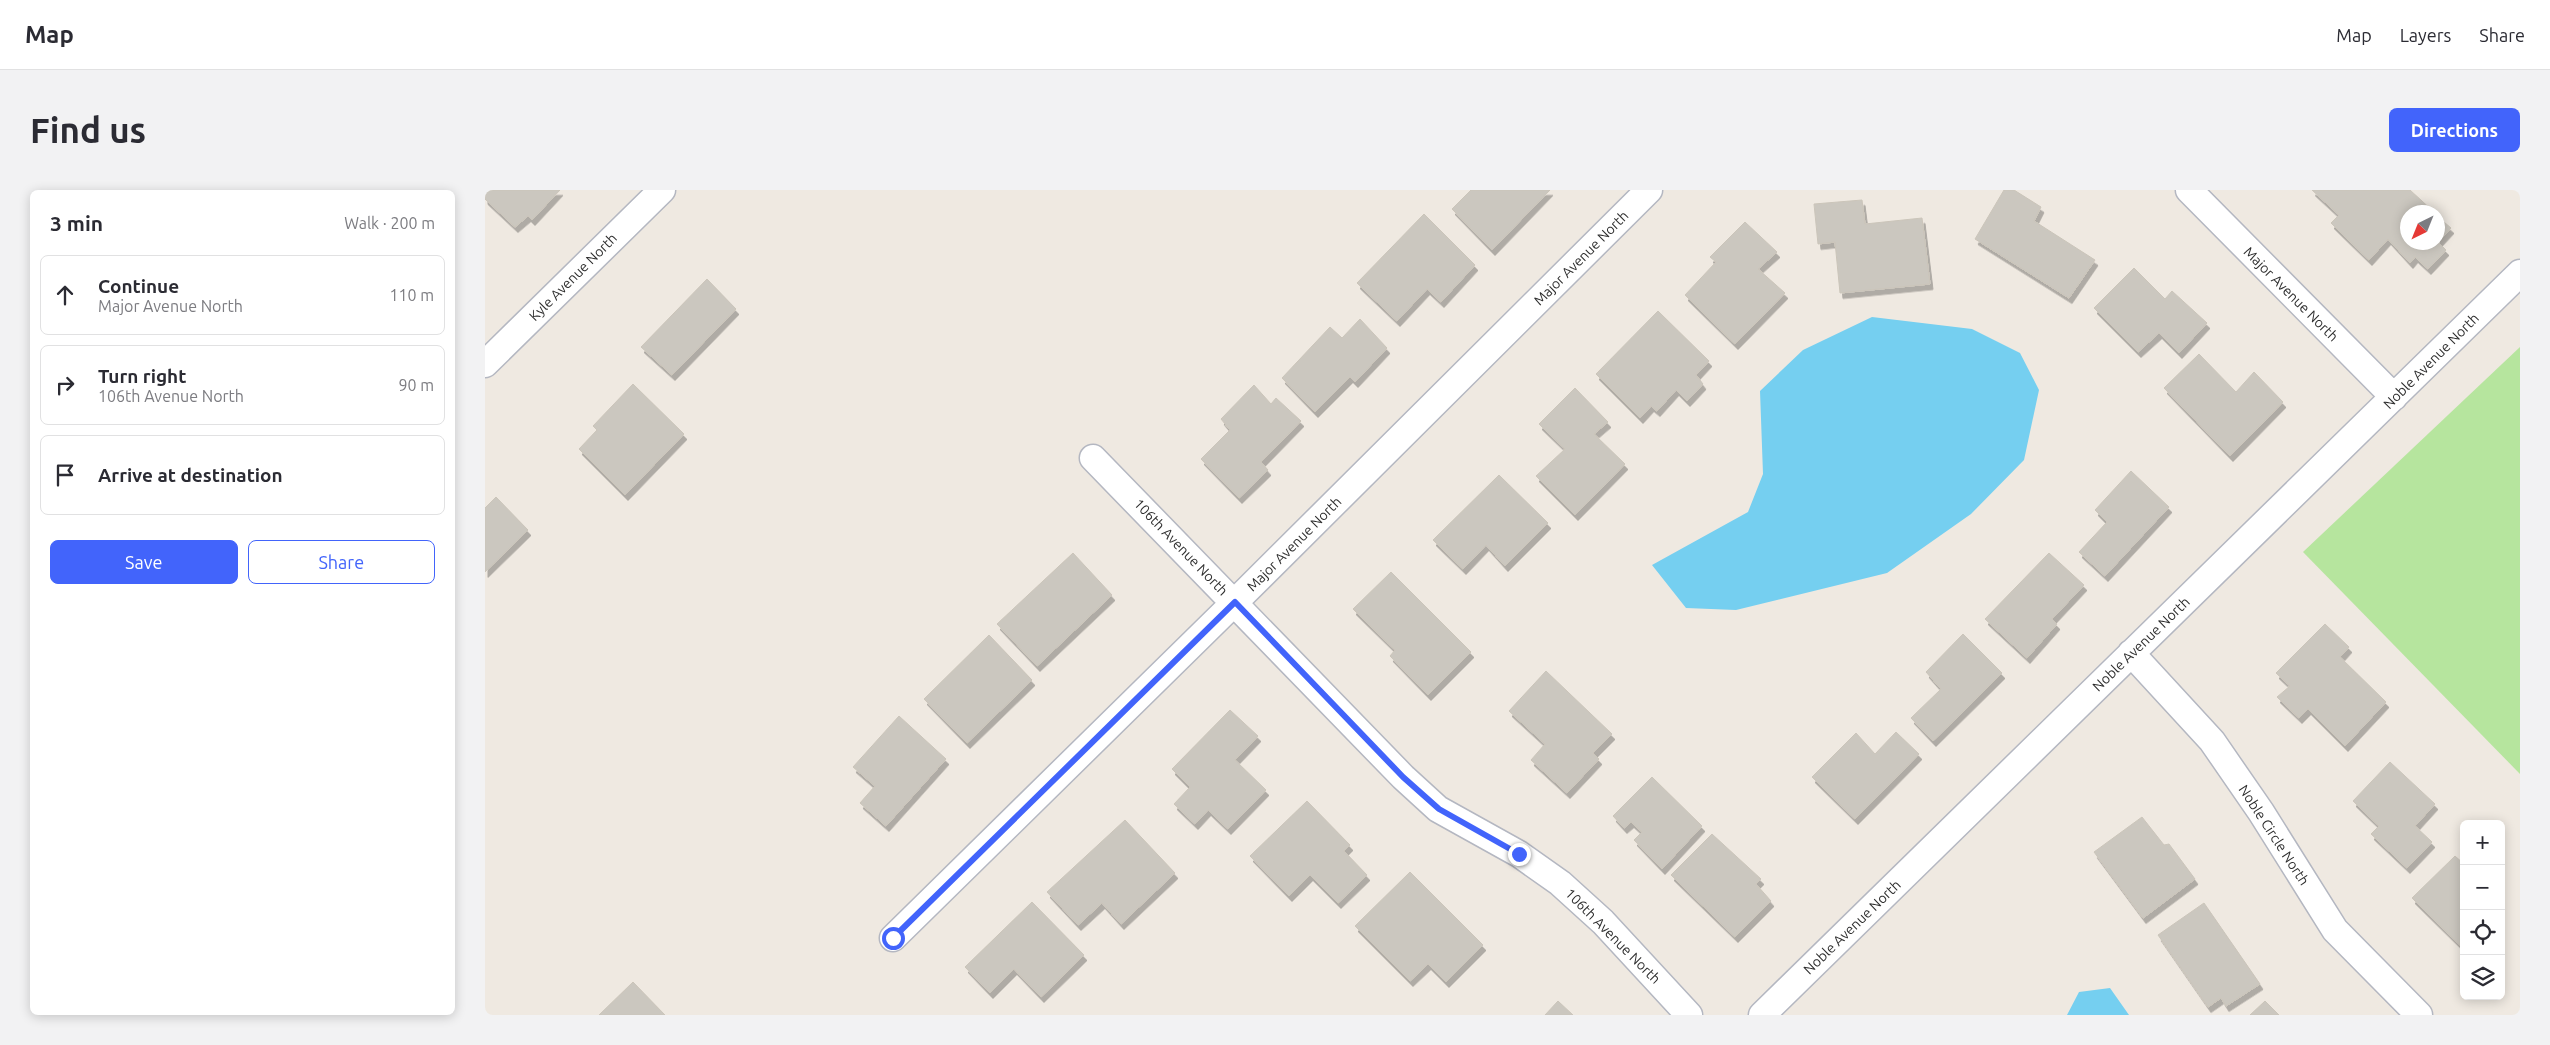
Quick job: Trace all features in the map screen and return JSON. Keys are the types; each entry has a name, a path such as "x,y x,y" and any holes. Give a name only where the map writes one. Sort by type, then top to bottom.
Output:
{"street":[{"name":"Kyle Avenue North","path":"485,364 662,190"},
{"name":"Major Avenue North","path":"893,938 1235,602 1649,190"},
{"name":"Major Avenue North","path":"2189,190 2394,397"},
{"name":"Noble Avenue North","path":"1762,1015 2520,273"},
{"name":"106th Avenue North","path":"1093,458 1403,777 1439,809 1519,854 1560,883 1603,922 1689,1015"},
{"name":"Noble Circle North","path":"2131,653 2212,741 2261,812 2335,930 2419,1015"}],"green space":[{"path":"2520,347 2520,774 2303,552"}],"water":[{"path":"1872,317 1972,329 2020,353 2039,390 2024,460 1971,514 1887,573 1736,610 1686,608 1652,565 1748,512 1763,474 1760,391 1803,350"},
{"path":"2110,988 2129,1015 2067,1015 2079,992"}],"building":[{"path":"485,190 560,190 532,220 528,216 515,227 485,199"},
{"path":"1471,190 1550,190 1492,250 1452,209"},
{"path":"2004,190 2014,190 2041,207 2034,221 2095,260 2069,298 1975,239"},
{"path":"2312,190 2410,190 2426,205 2400,205 2400,250 2446,250 2428,269 2415,257 2410,263 2388,239 2369,260 2331,223 2339,215"},
{"path":"1862,200 1865,224 1922,218 1930,284 1840,293 1835,242 1818,244 1814,204"},
{"path":"1424,214 1475,265 1441,302 1427,289 1397,321 1357,283"},
{"path":"1745,222 1777,252 1758,269 1785,293 1735,344 1685,295 1716,262 1710,257"},
{"path":"2445,223 2451,228 2445,234"},
{"path":"2134,268 2165,299 2172,291 2207,323 2179,353 2159,333 2138,352 2094,308"},
{"path":"707,279 736,309 672,375 641,347"},
{"path":"1658,311 1709,361 1696,375 1703,384 1687,401 1676,390 1657,411 1651,406 1640,418 1596,374"},
{"path":"1360,319 1387,348 1355,382 1350,377 1315,412 1282,378 1330,327 1342,338"},
{"path":"2199,354 2236,392 2254,372 2283,402 2230,456 2164,388"},
{"path":"633,384 684,434 625,495 579,449 597,430 593,426"},
{"path":"1254,385 1271,404 1276,398 1301,421 1261,462 1268,470 1239,498 1201,459 1230,430 1221,419"},
{"path":"1575,388 1608,422 1594,434 1625,464 1575,515 1536,476 1565,449 1539,424"},
{"path":"2131,471 2169,507 2105,576 2079,552 2107,522 2095,510"},
{"path":"1499,475 1548,523 1505,566 1486,545 1463,569 1433,540"},
{"path":"496,497 528,530 485,572 485,508"},
{"path":"1073,553 1112,595 1037,666 997,624"},
{"path":"2049,553 2084,585 2052,619 2057,624 2027,658 1985,619"},
{"path":"1391,572 1471,652 1428,695 1390,656 1395,650 1353,609"},
{"path":"2325,624 2349,647 2340,657 2386,702 2345,746 2308,709 2299,718 2277,697 2290,686 2276,673"},
{"path":"1963,634 2002,673 1933,741 1911,718 1941,689 1926,672"},
{"path":"989,635 1032,680 967,743 924,699"},
{"path":"1546,671 1612,734 1593,753 1599,759 1567,793 1531,760 1545,744 1509,711"},
{"path":"1230,710 1258,736 1235,760 1266,790 1228,829 1208,810 1195,824 1174,804 1190,787 1172,769"},
{"path":"899,716 946,759 886,826 860,803 875,786 853,767"},
{"path":"1896,732 1919,754 1855,819 1812,777 1856,733 1875,754"},
{"path":"2390,762 2435,804 2415,826 2432,842 2407,868 2371,834 2379,826 2353,801"},
{"path":"1652,777 1702,826 1662,869 1634,840 1642,832 1631,822 1624,828 1613,816"},
{"path":"1307,801 1350,845 1344,851 1367,875 1338,903 1310,875 1289,896 1250,856"},
{"path":"2142,817 2164,845 2169,844 2195,879 2143,918 2094,852"},
{"path":"1125,820 1175,873 1121,924 1102,903 1078,925 1047,892"},
{"path":"1712,834 1761,879 1756,884 1771,901 1735,937 1671,875"},
{"path":"2455,856 2460,860 2460,945 2412,898"},
{"path":"1410,872 1483,945 1446,982 1428,964 1410,981 1355,926"},
{"path":"1032,902 1084,955 1041,997 1014,969 990,993 965,967"},
{"path":"2204,903 2260,984 2226,1006 2221,998 2208,1007 2158,935"},
{"path":"633,982 665,1015 599,1015"},
{"path":"1558,1001 1573,1015 1545,1015"},
{"path":"2265,1001 2279,1015 2250,1015"}],"route":[{"path":"893,938 1235,602 1403,777 1439,809 1519,854"}]}
